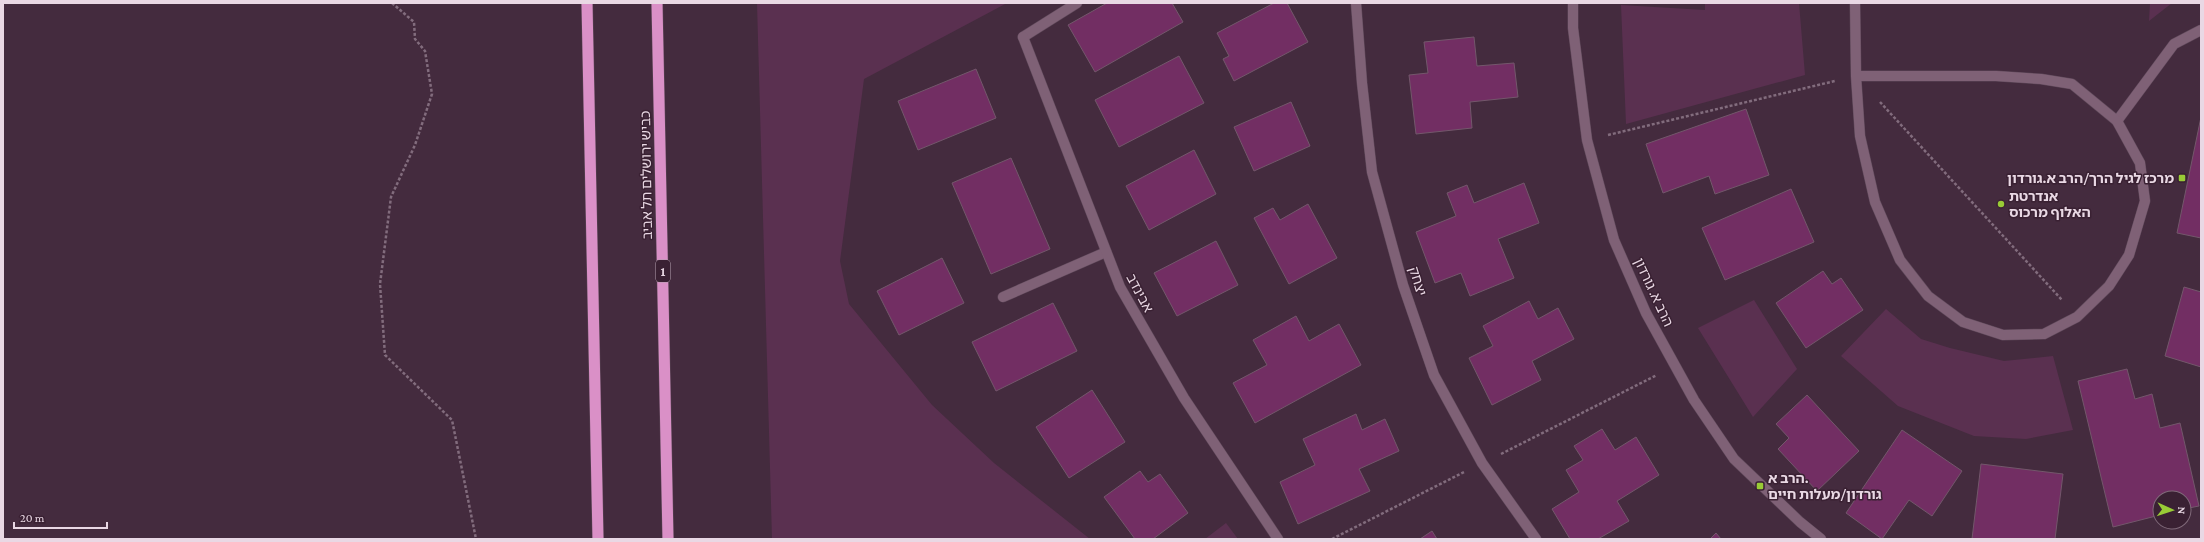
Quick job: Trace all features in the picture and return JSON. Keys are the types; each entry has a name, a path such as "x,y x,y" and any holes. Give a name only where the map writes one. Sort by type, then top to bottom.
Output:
{"highway":[{"path":"587,3 598,539"},
{"name":"כביש ירושלים תל אביב","path":"657,3 668,539"}],"street":[{"name":"אבינדב","path":"1077,3 1022,37 1120,287 1184,398 1278,539"},
{"name":"יצחק","path":"1356,3 1362,83 1372,172 1404,285 1434,376 1482,463 1536,539"},
{"name":"הרב א. גורדון","path":"1573,3 1573,28 1588,140 1614,240 1646,313 1694,400 1734,459 1800,522 1822,539"},
{"path":"1855,3 1856,76 1860,136 1875,202 1900,260 1928,296 1963,322 2003,336 2044,334 2077,316 2109,286 2129,255 2145,202 2140,163 2117,120 2072,84 2041,79 1996,76 1856,76"},
{"path":"2117,120 2174,44 2201,30"},
{"path":"1003,297 1106,252"}],"path":[{"path":"392,3 414,22 415,39 425,51 432,94 415,145 391,197 380,284 385,355 452,420 476,539"},
{"path":"1588,140 1856,76 2077,316"},
{"path":"1332,539 1675,366"}],"shaded area":[{"path":"757,3 1007,3 864,79 840,261 849,304 932,405 994,463 1090,539 772,539"},
{"path":"1705,3 1799,3 1805,75 1626,124 1621,5 1705,10"},
{"path":"2150,3 2172,3 2149,21"},
{"path":"1754,300 1797,369 1753,417 1698,328"},
{"path":"1886,309 1921,339 1950,348 2004,361 2053,356 2073,430 2026,439 1974,436 1898,406 1841,356"},
{"path":"1226,523 1238,539 1205,539"}],"building":[{"path":"1107,3 1172,3 1183,22 1095,72 1068,25"},
{"path":"1274,3 1287,3 1308,42 1234,81 1223,59 1229,56 1217,33"},
{"path":"1474,37 1477,66 1514,63 1518,97 1470,102 1472,128 1416,134 1409,75 1428,73 1424,42"},
{"path":"1179,56 1204,103 1119,147 1095,100"},
{"path":"976,69 996,118 918,150 898,101"},
{"path":"1291,102 1310,146 1254,171 1234,127"},
{"path":"1746,109 1769,175 1715,194 1709,176 1663,193 1646,144"},
{"path":"2201,117 2201,238 2177,233"},
{"path":"1194,150 1216,194 1149,230 1126,186"},
{"path":"1011,158 1050,249 991,274 952,183"},
{"path":"1524,183 1539,223 1498,239 1514,278 1470,296 1461,273 1435,283 1416,232 1456,216 1447,193 1467,185 1474,203"},
{"path":"1791,189 1814,242 1725,280 1702,228"},
{"path":"1308,204 1337,258 1289,284 1254,218 1273,208 1280,220"},
{"path":"1216,241 1238,285 1177,316 1154,273"},
{"path":"942,258 964,303 899,335 877,291"},
{"path":"1823,271 1832,284 1841,278 1863,310 1806,348 1776,303"},
{"path":"2184,287 2201,292 2201,367 2165,356"},
{"path":"1529,301 1538,319 1558,308 1574,339 1532,361 1541,380 1492,405 1469,358 1493,346 1483,326"},
{"path":"1053,303 1077,351 996,391 972,342"},
{"path":"1296,316 1309,341 1339,324 1361,365 1255,423 1233,383 1267,365 1253,340"},
{"path":"2127,369 2135,399 2152,394 2160,428 2180,423 2199,506 2192,507 2192,490 2152,490 2152,517 2113,527 2078,381"},
{"path":"1092,390 1125,442 1069,478 1036,427"},
{"path":"1807,395 1859,451 1817,491 1778,449 1789,438 1776,424"},
{"path":"1356,414 1362,430 1385,419 1399,451 1359,469 1370,491 1298,524 1280,482 1315,465 1303,439"},
{"path":"1602,429 1615,450 1636,437 1659,475 1617,501 1629,521 1598,539 1570,539 1552,509 1579,492 1566,470 1583,460 1574,446"},
{"path":"1902,430 1962,471 1932,516 1909,500 1882,539 1846,513"},
{"path":"1981,464 2063,474 2055,539 1972,539"},
{"path":"1140,471 1148,482 1160,474 1188,513 1153,539 1135,539 1104,497"},
{"path":"1432,531 1437,539 1420,539"},
{"path":"1716,533 1721,539 1710,539"}],"place":[{"name":"מרכז לגיל הרך/הרב א.גורדון","path":"2182,178"},
{"name":"אנדרטת האלוף מרכוס","path":"2001,204"},
{"name":"הרב א. גורדון/מעלות חיים","path":"1760,486"}]}
